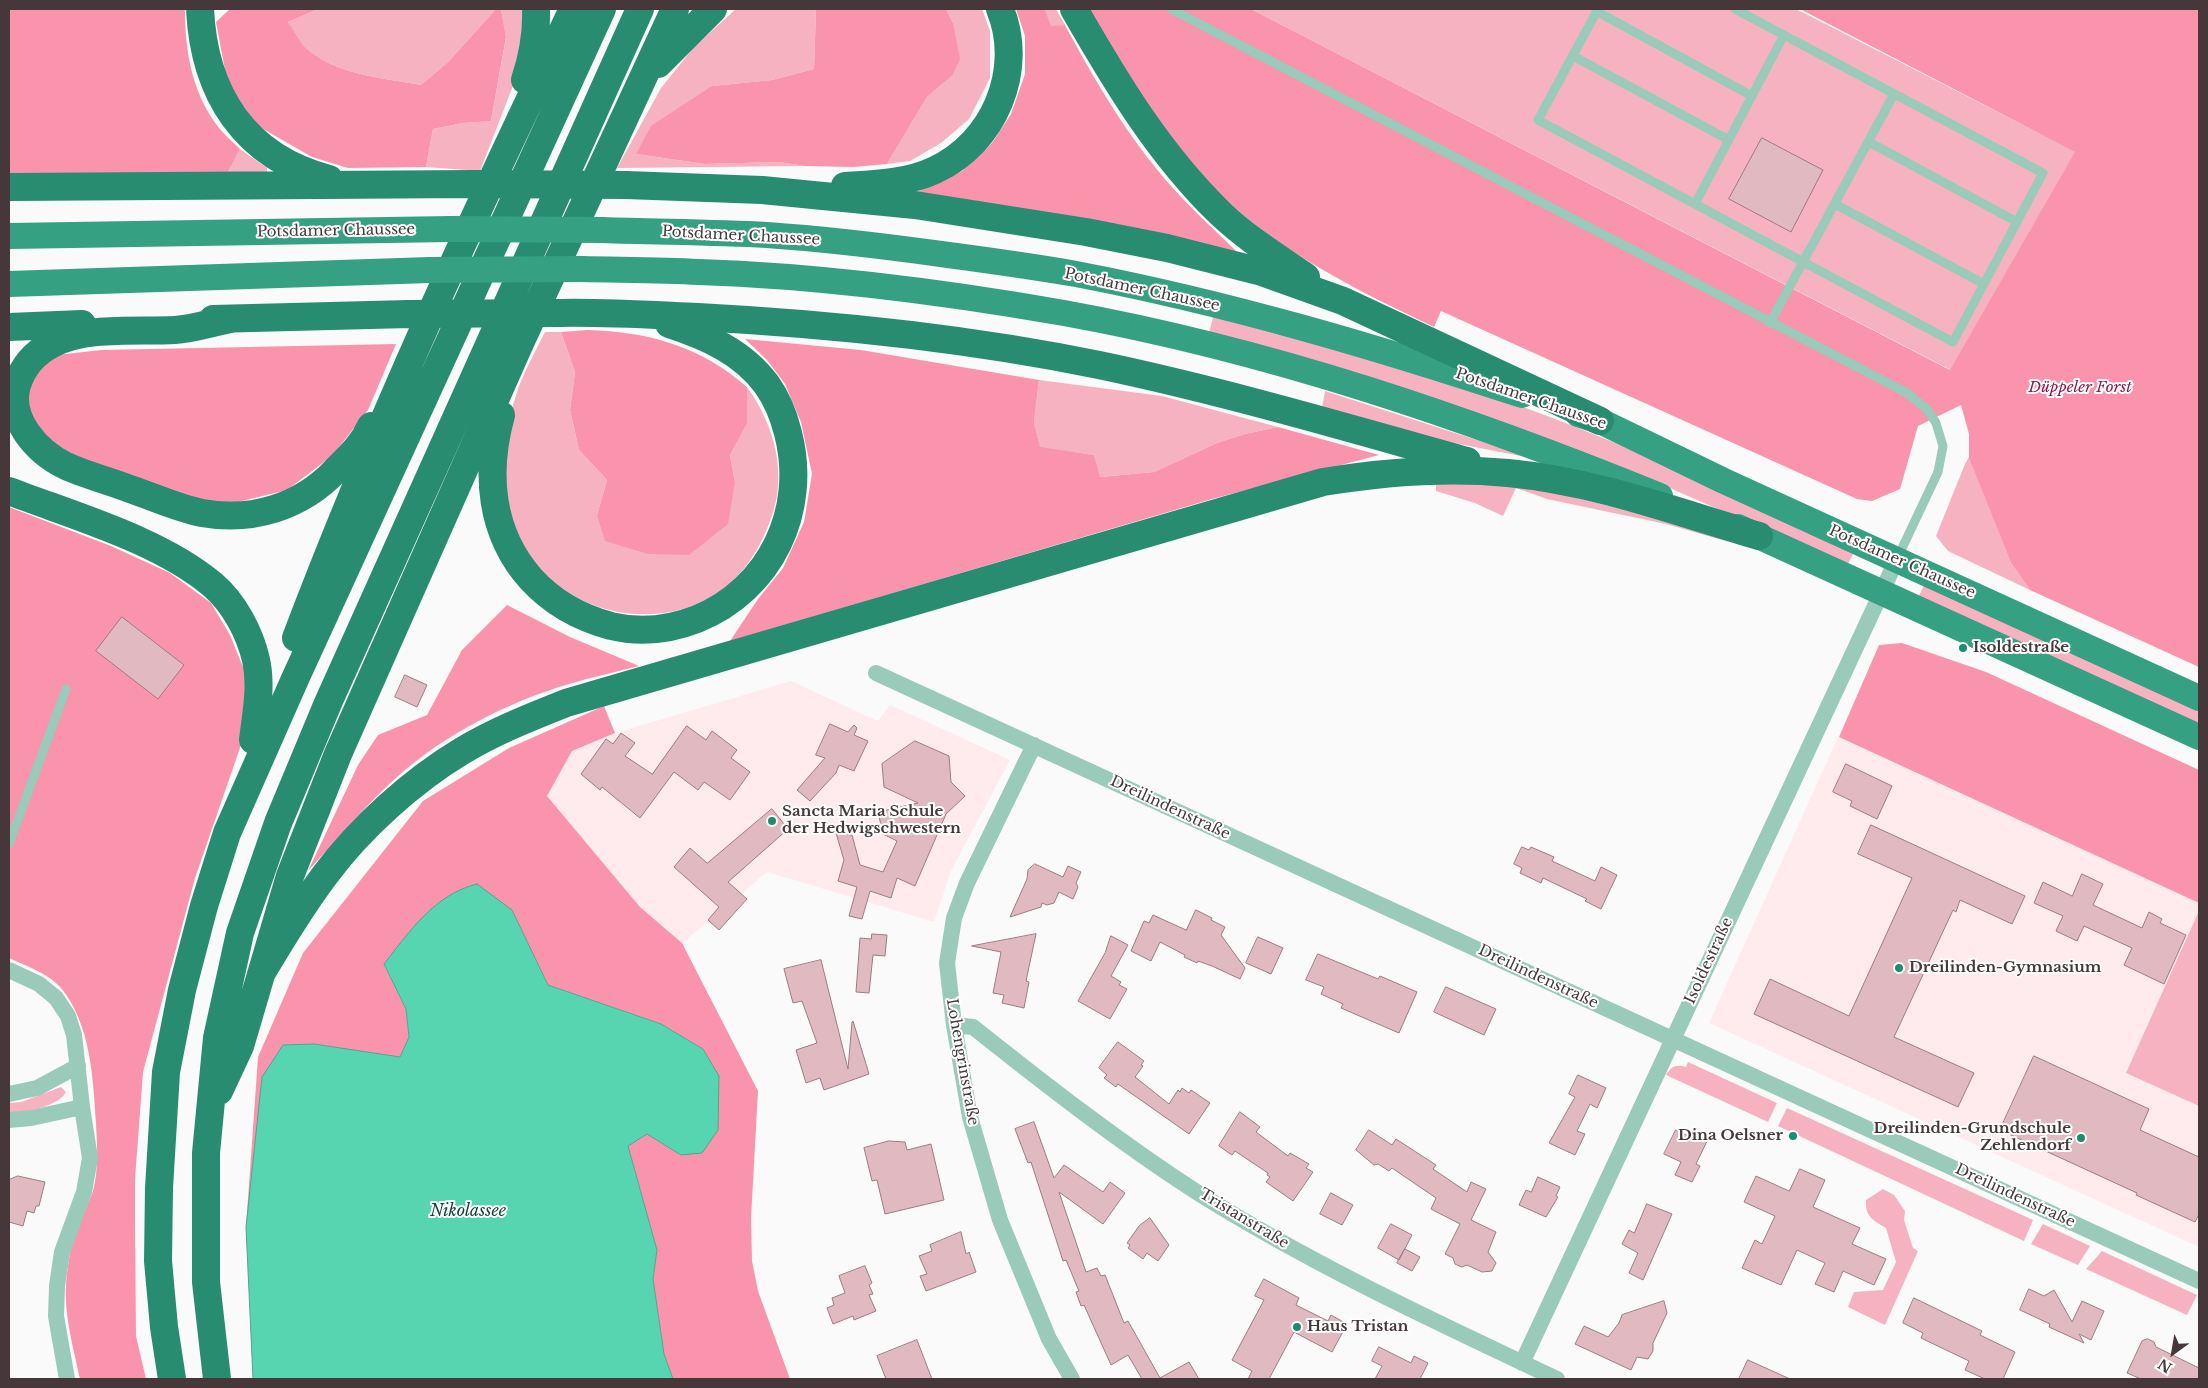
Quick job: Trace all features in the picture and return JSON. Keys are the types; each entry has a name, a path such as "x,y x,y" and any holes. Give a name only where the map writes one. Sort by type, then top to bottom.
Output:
{"highway":[{"path":"200,9 205,51 216,87 228,107 251,137 272,154 293,166 320,176 354,185"},
{"path":"500,161 498,148 520,96 534,53 537,30 536,9"},
{"path":"227,833 227,804 281,676 319,576 412,359 500,161 573,9"},
{"path":"172,1379 164,1327 158,1261 159,1188 166,1072 182,990 204,906 227,833 303,662 602,9"},
{"path":"217,1379 206,1282 206,1153 217,1038 240,933 278,823 332,694 640,9"},
{"path":"210,1111 240,1046 290,876 338,754 520,343 675,9"},
{"path":"644,78 713,9"},
{"path":"762,190 871,184 903,180 935,170 964,152 986,128 1002,95 1007,77 1008,45 1006,27 1000,9"},
{"path":"1074,9 1116,83 1149,131 1181,171 1221,214 1280,259 1343,301"},
{"path":"9,187 626,185 762,190 915,205 1086,232 1167,248 1262,272 1343,301 1600,421"},
{"path":"520,343 495,435 491,482 500,527 521,568 553,599 575,613 614,627 643,631 667,628 708,614 726,605 755,580 779,544 791,506 794,484 794,461 785,421 767,385 734,353 712,340 655,320 591,312"},
{"path":"9,327 408,314 591,312 739,319 858,328 956,341 1098,365 1295,413 1509,473 1577,484 1759,536"},
{"path":"231,319 178,330 82,333 55,342 39,351 28,361 21,374 16,390 15,404 18,418 36,444 65,466 183,508 220,515 256,514 294,502 328,478 364,441 387,392 412,359"},
{"path":"261,974 295,918 326,874 384,811 424,776 463,750 512,725 566,702 1323,482 1377,473 1445,470 1509,473"},
{"path":"9,491 140,541 186,567 214,586 235,610 248,634 257,661 258,702 253,740"}],"main road":[{"name":"Potsdamer Chaussee","path":"9,236 451,229 602,230 768,235 831,240 1076,274 1184,297 1310,329 1429,364 1600,421 1724,481 2199,698"},
{"path":"9,284 430,270 582,269 702,272 897,288 1066,314 1174,337 1328,377 1417,405 1571,459 1759,536 2199,737"}],"street":[{"name":"Isoldestraße","path":"1522,1363 1897,559"},
{"name":"Dreilindenstraße","path":"876,672 2199,1281"},
{"name":"Lohengrinstraße","path":"1034,745 967,883 954,918 947,963 954,1025 970,1117 1000,1220 1049,1339 1072,1379"},
{"path":"9,970 39,984 56,998 68,1016 74,1035 90,1158 84,1192 62,1252 57,1286 56,1316 68,1379"},
{"name":"Tristanstraße","path":"954,1025 973,1027 1092,1120 1174,1176 1254,1226 1342,1276 1415,1313 1557,1379"},
{"path":"9,1094 37,1088 78,1066"},
{"path":"9,1120 31,1118 82,1107"}],"lane":[{"path":"1171,9 1907,393 1927,410 1936,423 1943,446 1938,472 1897,559"},
{"path":"1735,9 2043,173 1953,342 1538,120 1597,10 1752,96"},
{"path":"1695,204 1784,35"},
{"path":"1573,56 1729,140"},
{"path":"1770,323 1894,94"},
{"path":"1868,142 2017,222"},
{"path":"1835,204 1984,284"},
{"path":"9,844 66,689"}],"shaded area":[{"path":"318,9 496,9 448,62 421,85 346,70 318,57 303,45 288,22"},
{"path":"501,9 525,9 521,65 480,171 426,167 433,129 463,123 491,121 506,38"},
{"path":"736,9 819,9 816,10 814,69 772,80 712,86 636,154 705,164 779,162 805,166 617,168 661,88 694,47"},
{"path":"946,9 982,9 990,31 990,78 969,119 941,143 910,161 887,164 927,97 952,76 953,23"},
{"path":"1045,9 1056,9 1065,25 1051,27"},
{"path":"1251,9 1796,9 2076,152 1951,370"},
{"path":"240,149 267,168 267,173 227,174"},
{"path":"1214,314 1510,402 1628,448 1855,550 1847,566 1638,474 1208,336"},
{"path":"545,332 561,332 575,372 570,410 579,450 607,480 597,515 735,482 730,455 747,424 747,387 765,417 776,450 778,484 776,501 763,539 751,559 737,577 720,591 694,605 666,613 638,614 610,610 583,601 559,586 538,567 521,543 508,516 504,501 502,474 504,449 519,386"},
{"path":"1039,380 1162,396 1278,427 1245,434 1217,443 1154,472 1099,477 1094,455 1040,448 1034,422"},
{"path":"1325,391 1520,454 1521,456 1428,438 1322,408"},
{"path":"1969,457 2011,563 2030,590 1948,551 1936,536"},
{"path":"1436,479 1517,483 1689,526 1729,542 1666,524 1547,499 1516,488 1503,516 1475,503 1436,491"},
{"path":"1925,583 2199,708 2199,727 1918,598"},
{"name":"Sancta Maria Schule der Hedwigschwestern","path":"791,681 878,721 890,705 1010,760 951,871 934,922 767,872 682,943 640,907 547,796 572,751 615,733"},
{"path":"1838,737 2199,903 2199,1247 1709,1023"},
{"path":"2199,911 2199,1106 2126,1073"},
{"path":"1688,1062 1777,1103 1768,1122 1666,1075 1674,1067 1686,1067"},
{"path":"61,1087 66,1092 62,1097 49,1105 32,1110 9,1113 9,1103 21,1102"},
{"path":"1787,1108 2033,1220 2024,1241 1778,1126"},
{"path":"1883,1189 1894,1195 1905,1211 1904,1220 1913,1248 1918,1251 1885,1325 1848,1307 1854,1292 1883,1290 1896,1262 1886,1228 1877,1223 1868,1214 1866,1206 1866,1200"},
{"path":"2043,1224 2090,1246 2078,1265 2031,1244"},
{"path":"2102,1251 2197,1295 2187,1315 2086,1269"}],"green space":[{"path":"185,9 188,54 195,83 207,111 224,134 240,149 227,174 9,174 9,10"},
{"path":"230,9 318,9 288,22 303,45 318,57 346,70 421,85 448,62 496,9 501,9 506,37 491,121 463,123 433,129 426,167 348,168 312,157 258,126 228,86 216,22"},
{"path":"946,9 953,23 960,59 952,76 927,97 887,164 853,167 805,166 779,162 705,164 636,154 651,126 712,86 772,80 814,69 816,10"},
{"path":"1016,9 1045,9 1051,26 1065,25 1101,88 1127,129 1156,169 1237,252 917,192 962,171 992,143 1011,114 1025,74 1025,36"},
{"name":"Düppeler Forst","path":"1088,9 1251,9 1950,370 2075,152 1800,9 2199,9 2199,667 2030,590 2011,563 1969,458 1969,434 1961,405 1918,426 1900,489 1872,501 1857,499 1441,311 1434,327 1367,294 1305,259 1247,218 1219,194 1177,149 1137,90"},
{"path":"588,330 632,334 673,344 711,361 747,387 747,424 730,455 735,482 728,524 689,555 648,554 605,541 597,515 607,480 579,450 570,410 575,372 561,332"},
{"path":"745,339 861,350 1039,380 1034,422 1040,447 1094,455 1100,477 1154,472 1217,443 1245,434 1278,427 1379,455 1212,499 730,641 758,599 783,568 804,522 812,474 801,422 785,384 767,360"},
{"path":"396,344 368,410 332,456 287,490 238,502 199,501 66,453 34,428 26,392 48,356 101,350"},
{"path":"9,507 111,546 170,573 211,603 230,635 247,677 243,739 195,878 143,1072 135,1179 136,1336 146,1379 80,1379 67,1314 66,1287 73,1240 93,1191 96,1174 96,1123 89,1052 79,1018 61,988 43,974 9,958"},
{"path":"507,605 570,637 639,666 546,691 500,710 456,733 416,761 385,788 308,871 358,765 378,735 427,715 462,650"},
{"path":"1902,643 1986,672 2199,770 2199,903 1839,737 1879,645"},
{"path":"604,706 615,733 572,751 547,796 640,907 682,943 758,1091 751,1218 752,1261 758,1291 790,1379 673,1379 664,1354 653,1279 657,1250 628,1146 647,1134 681,1155 718,1076 703,1049 661,1024 548,985 512,910 384,964 406,1009 409,1038 400,1058 314,1044 246,1227 258,1057 303,953 423,801 509,748"}],"water":[{"name":"Nikolassee","path":"477,884 512,910 548,985 661,1024 703,1049 719,1076 718,1130 702,1153 681,1155 647,1134 628,1146 657,1250 653,1279 664,1354 673,1379 253,1379 246,1227 262,1077 283,1045 314,1044 400,1057 409,1037 406,1009 384,964 413,927 436,905 448,896"}],"building":[{"path":"1762,138 1823,170 1791,232 1729,199"},
{"path":"122,617 184,665 158,699 96,651"},
{"path":"405,675 427,685 417,707 395,697"},
{"path":"830,724 848,732 854,725 857,728 854,735 868,741 854,771 839,765 836,773 810,801 797,790 825,758 816,755"},
{"path":"687,726 706,740 712,731 737,750 731,758 750,772 730,800 704,782 698,790 674,772 640,818 602,787 600,790 581,774 606,739 613,744 621,733 635,743 625,756 652,774"},
{"path":"915,741 949,756 951,782 965,796 946,814 915,886 897,878 891,898 870,891 862,919 849,916 857,887 838,881 844,860 836,833 852,835 860,865 883,872 897,841 883,834 878,812 918,803 884,787 882,764"},
{"path":"1846,764 1892,786 1877,819 1850,806 1852,801 1833,792"},
{"path":"772,809 788,829 728,882 747,899 719,930 708,920 719,907 674,867 690,848 707,863"},
{"name":"Dreilinden-Gymnasium","path":"1871,825 2025,896 2012,924 1960,900 1956,912 1953,910 1894,1037 1974,1073 1958,1107 1754,1014 1770,979 1849,1016 1912,878 1858,854"},
{"path":"1522,847 1529,850 1531,847 1554,857 1552,861 1595,881 1601,867 1617,875 1601,909 1585,901 1587,899 1543,878 1541,883 1520,873 1522,868 1514,864"},
{"path":"1035,864 1063,877 1068,866 1081,872 1076,883 1078,887 1073,899 1059,892 1054,903 1047,905 1042,903 1041,907 1010,917 1027,879 1028,870"},
{"path":"2082,874 2103,884 2093,905 2142,928 2149,912 2162,919 2160,923 2186,935 2164,984 2124,965 2132,948 2084,926 2077,941 2056,931 2063,916 2034,903 2043,882 2072,896"},
{"path":"1196,910 1225,927 1221,935 1245,968 1240,979 1212,966 1198,961 1197,963 1184,957 1185,955 1160,942 1151,961 1131,951 1144,921 1149,923 1153,915 1186,930"},
{"path":"872,934 887,935 885,956 873,955 869,993 856,992 860,938 871,939"},
{"path":"1036,934 1026,981 1029,982 1024,1008 1002,1003 1004,995 993,993 1001,952 972,946"},
{"path":"1111,936 1128,945 1111,976 1121,982 1119,985 1127,989 1110,1019 1078,1001 1105,953"},
{"path":"1258,937 1283,948 1271,974 1246,963"},
{"path":"1318,954 1378,979 1380,976 1417,992 1399,1033 1341,1008 1343,1004 1321,994 1324,987 1306,980"},
{"path":"821,960 848,1069 853,1021 869,1074 824,1090 820,1078 806,1083 796,1050 817,1043 802,1001 793,1003 784,969"},
{"path":"1446,987 1496,1009 1484,1035 1434,1012"},
{"path":"1118,1042 1144,1061 1141,1065 1143,1066 1135,1077 1169,1104 1178,1090 1180,1092 1182,1088 1189,1093 1191,1090 1210,1103 1189,1134 1118,1084 1116,1087 1104,1078 1107,1075 1099,1068"},
{"name":"Dreilinden-Grundschule Zehlendorf","path":"2034,1056 2149,1109 2140,1130 2199,1157 2199,1214 2195,1222 2000,1130"},
{"path":"1578,1075 1606,1088 1597,1108 1590,1104 1577,1131 1585,1134 1575,1155 1549,1143 1575,1097 1569,1094"},
{"path":"1240,1112 1260,1127 1256,1132 1288,1156 1290,1153 1309,1164 1306,1168 1313,1172 1293,1201 1266,1182 1270,1177 1267,1175 1268,1173 1235,1151 1232,1155 1219,1146"},
{"path":"1034,1122 1054,1178 1064,1165 1103,1192 1110,1182 1125,1193 1103,1224 1059,1192 1086,1272 1097,1268 1101,1276 1105,1275 1124,1323 1128,1321 1160,1378 1189,1362 1199,1379 1142,1379 1128,1355 1111,1365 1084,1305 1081,1306 1076,1292 1079,1291 1066,1260 1063,1261 1031,1162 1028,1163 1015,1129"},
{"path":"1369,1130 1392,1145 1396,1139 1436,1165 1433,1169 1467,1192 1471,1182 1486,1189 1471,1220 1496,1232 1488,1252 1496,1263 1492,1271 1482,1272 1467,1265 1462,1267 1455,1264 1453,1258 1445,1254 1460,1224 1431,1209 1436,1198 1392,1168 1389,1171 1378,1164 1374,1165 1356,1150"},
{"path":"1676,1130 1692,1138 1696,1131 1709,1137 1696,1164 1700,1166 1692,1182 1675,1175 1681,1162 1664,1154"},
{"path":"889,1141 905,1142 907,1150 931,1144 944,1200 885,1214 877,1180 872,1181 864,1148"},
{"path":"1800,1169 1825,1180 1813,1207 1860,1228 1852,1244 1886,1259 1874,1285 1843,1271 1834,1292 1815,1284 1825,1263 1797,1250 1781,1285 1742,1268 1755,1240 1762,1244 1775,1216 1744,1202 1756,1176 1789,1191"},
{"path":"18,1176 45,1182 39,1206 36,1206 34,1213 27,1211 23,1226 9,1222 9,1180"},
{"path":"1538,1177 1560,1187 1556,1196 1558,1197 1546,1217 1519,1205 1526,1190 1531,1192"},
{"path":"1331,1193 1353,1205 1342,1225 1320,1214"},
{"path":"1647,1204 1672,1214 1643,1280 1629,1273 1638,1253 1622,1244 1629,1230 1634,1233"},
{"path":"1150,1218 1169,1245 1158,1261 1147,1253 1143,1259 1128,1248 1130,1245 1127,1243 1139,1226"},
{"path":"1391,1224 1412,1235 1399,1260 1378,1248"},
{"path":"961,1232 966,1254 969,1252 976,1272 926,1291 920,1276 927,1274 919,1256 932,1251 930,1245"},
{"path":"1405,1249 1420,1257 1412,1271 1397,1263"},
{"path":"865,1266 872,1283 869,1285 873,1294 869,1295 876,1311 854,1320 853,1316 833,1324 827,1308 834,1305 832,1298 845,1293 839,1276"},
{"name":"Haus Tristan","path":"1264,1279 1299,1298 1296,1305 1328,1321 1331,1315 1347,1324 1332,1352 1294,1332 1269,1379 1248,1379 1252,1371 1232,1360 1264,1300 1255,1296"},
{"path":"2029,1289 2044,1296 2054,1290 2072,1322 2082,1301 2104,1311 2091,1340 2079,1334 2084,1343 2049,1327 2050,1324 2020,1310"},
{"path":"1914,1298 1982,1331 1980,1335 2015,1352 2003,1379 1985,1379 1965,1370 1969,1361 1921,1338 1923,1333 1903,1323"},
{"path":"1664,1301 1667,1313 1653,1343 1653,1351 1648,1359 1637,1357 1631,1370 1575,1344 1584,1326 1608,1337 1619,1323 1622,1315"},
{"path":"2148,1339 2154,1342 2156,1347 2199,1368 2199,1379 2141,1379 2127,1373 2142,1341"},
{"path":"917,1340 932,1379 886,1379 877,1356"},
{"path":"1379,1347 1411,1363 1414,1356 1428,1363 1420,1379 1375,1379 1382,1366 1372,1361"},
{"path":"1748,1360 1790,1379 1739,1379"}],"place":[{"name":"Isoldestraße","path":"1963,648"},
{"name":"Sancta Maria Schule der Hedwigschwestern","path":"772,821"},
{"name":"Dreilinden-Gymnasium","path":"1899,968"},
{"name":"Dina Oelsner","path":"1793,1136"},
{"name":"Dreilinden-Grundschule Zehlendorf","path":"2081,1138"},
{"name":"Haus Tristan","path":"1297,1327"}]}
